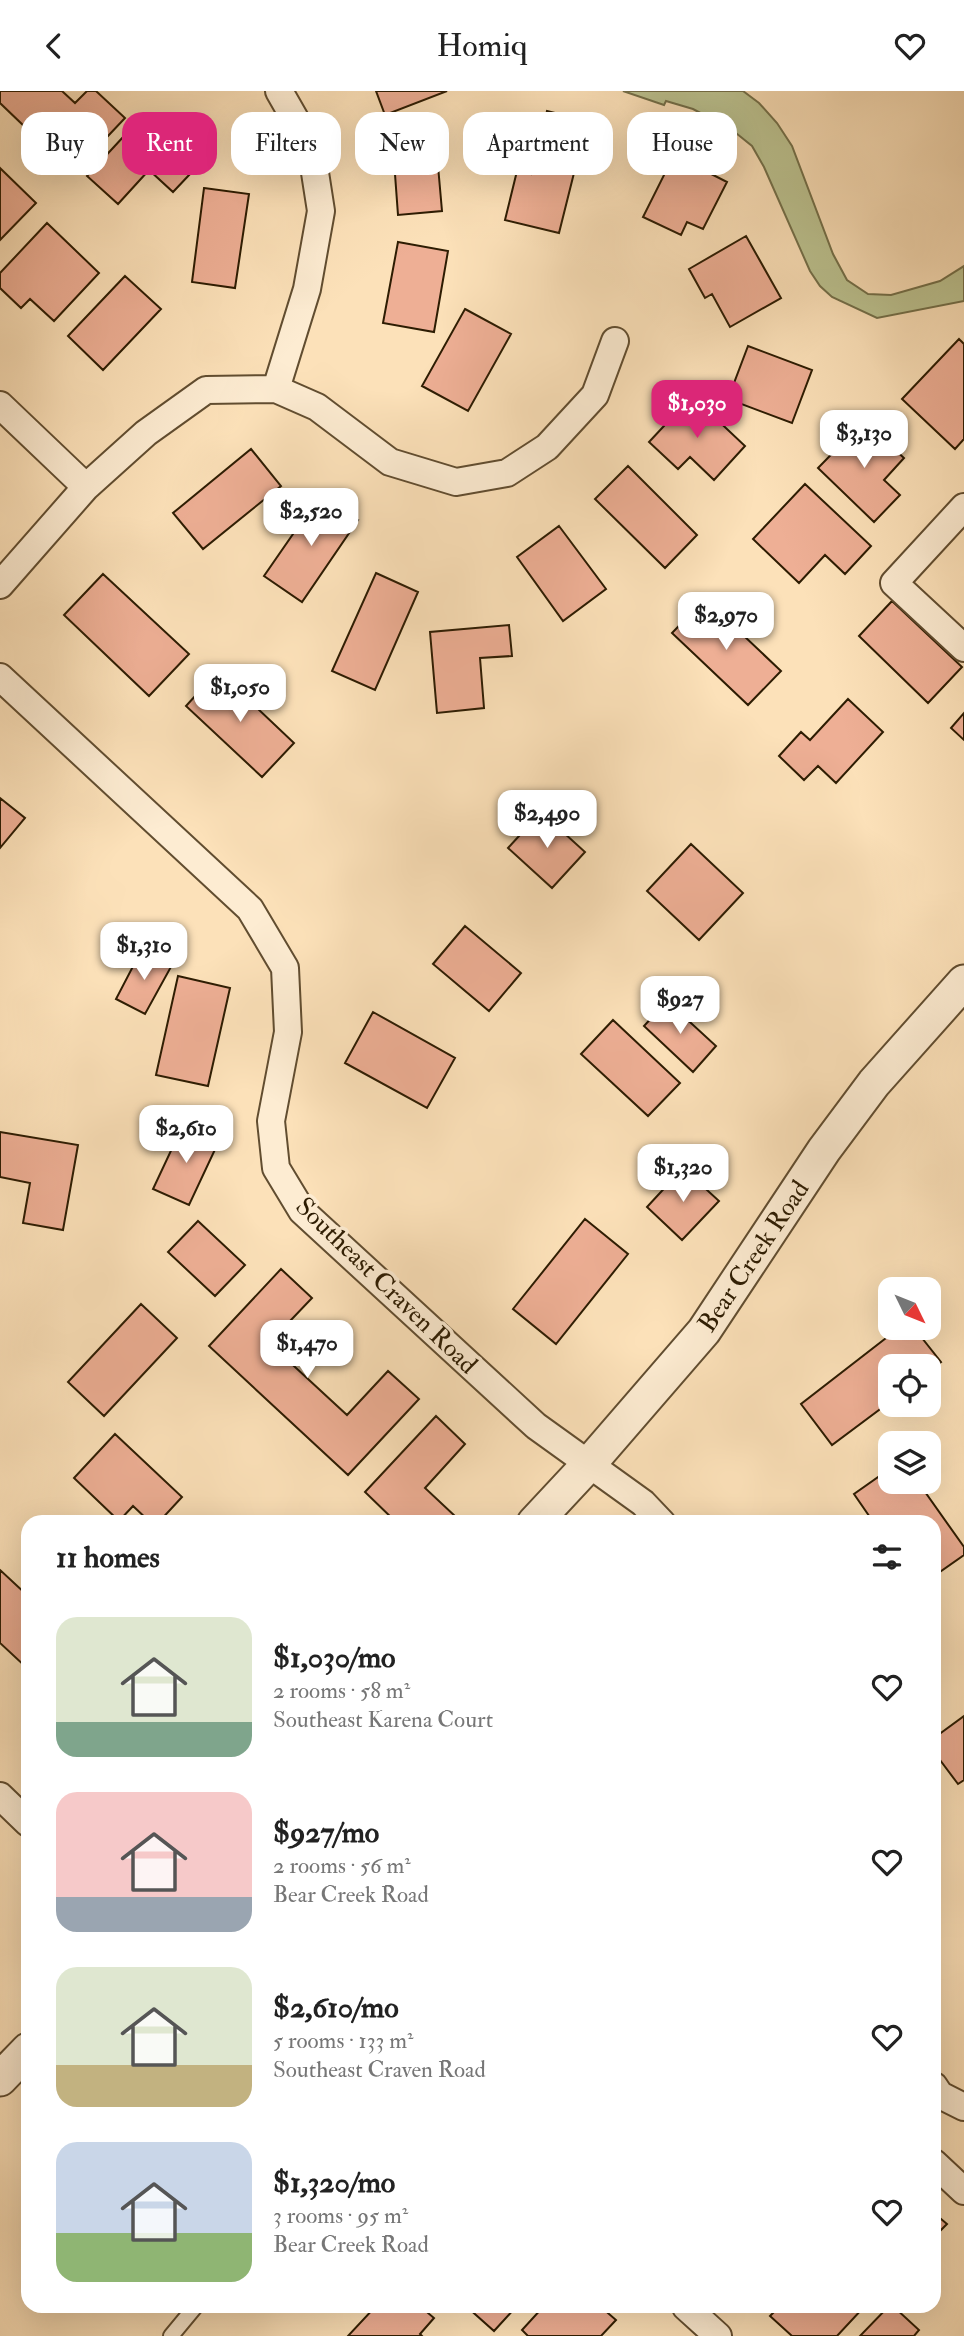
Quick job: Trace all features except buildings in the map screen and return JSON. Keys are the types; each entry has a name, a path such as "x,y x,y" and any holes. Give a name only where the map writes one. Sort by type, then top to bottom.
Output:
{"street":[{"path":"276,389 307,289 321,211 311,146 279,91"},
{"path":"0,585 86,487 146,433 206,390 276,389 317,407 390,462 456,482 507,473 547,447 595,395 615,341"},
{"path":"0,405 86,487"},
{"path":"964,507 894,583 964,648"},
{"name":"Southeast Craven Road","path":"0,677 250,909 285,968 288,1032 271,1121 276,1168 302,1211 536,1426 643,1503 654,1515"},
{"name":"Bear Creek Road","path":"541,1515 704,1331 824,1150 874,1083 964,982"},
{"path":"0,1796 21,1816"},
{"path":"0,2079 21,2057"},
{"path":"941,2093 964,2107"},
{"path":"941,2170 964,2191"},
{"path":"693,2313 718,2336"}],"lane":[{"path":"171,2336 190,2313"}],"green space":[{"path":"623,91 743,91 759,103 777,123 792,146 833,254 847,280 868,294 891,295 940,281 964,266 964,301 877,318 832,297 810,271 752,146 737,134 737,112 699,112 666,101 664,105"}]}
